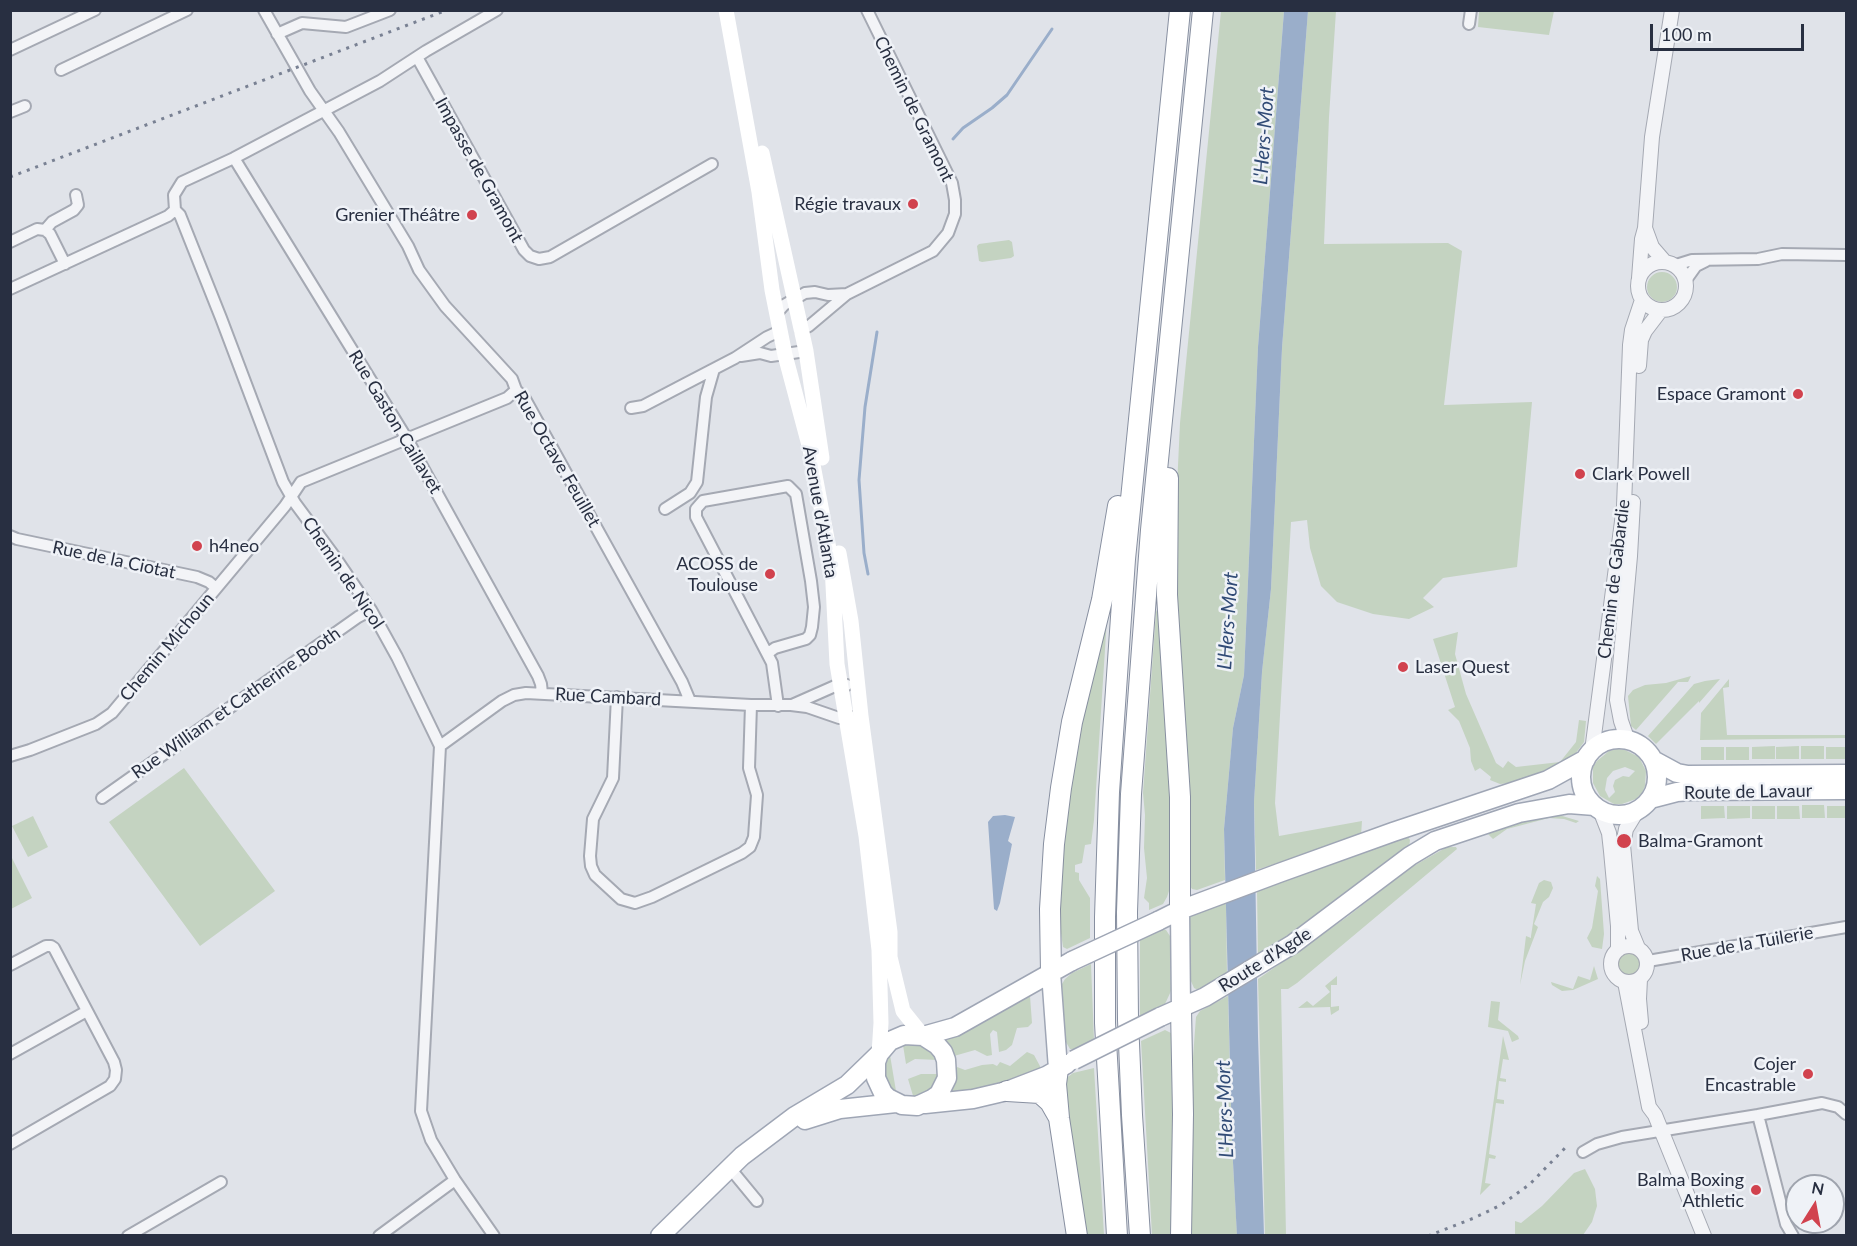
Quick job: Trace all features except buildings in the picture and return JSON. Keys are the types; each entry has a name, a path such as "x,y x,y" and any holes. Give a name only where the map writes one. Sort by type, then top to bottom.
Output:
{"highway":[{"path":"1118,1236 1106,1047 1105,907 1113,720 1133,482 1180,10"},
{"path":"1140,1236 1128,1032 1129,849 1144,611 1203,10"},
{"path":"1170,339 1167,594 1180,797 1180,910"},
{"path":"1051,973 1050,909 1054,844 1072,722 1104,590 1120,495 1133,482"},
{"path":"1181,1008 1183,1080 1181,1236"},
{"path":"1066,1064 1056,1084 1077,1236"},
{"path":"1007,1090 1040,1093 1050,1102 1059,1118"}],"main road":[{"name":"Avenue d'Atlanta","path":"726,10 759,192 780,331 810,449 832,566 837,664 866,836 879,950 881,1023 879,1054"},
{"name":"Avenue d'Atlanta","path":"735,10 761,150 806,351 818,439 848,605 891,957 903,1011 923,1036"},
{"path":"780,331 801,330"},
{"path":"660,1236 729,1167 795,1116 847,1086 895,1038 904,1035 923,1036 955,1027 1072,961 1180,910 1393,832 1548,780 1605,743 1628,741 1640,746 1653,760 1657,768 1657,781 1643,805 1624,815 1608,813 1597,808 1587,796 1582,784 1581,776 1589,755"},
{"name":"Route de Lavaur","path":"1653,760 1688,775 1846,774"},
{"name":"Route de Lavaur","path":"1643,805 1684,792 1846,790"},
{"name":"Route d'Agde","path":"925,1104 973,1099 1007,1090 1205,997 1293,944 1410,856 1435,841 1519,813 1569,804 1597,808"},
{"path":"1180,910 1181,1008"},
{"path":"1051,973 1066,1064"},
{"path":"772,1132 830,1112 896,1103 909,1106 925,1104 939,1094 944,1086 948,1069 943,1052 938,1045 923,1036"},
{"path":"879,1054 876,1062 876,1078 883,1093 896,1103"}],"street":[{"path":"10,50 95,10"},
{"path":"61,70 187,10"},
{"path":"264,10 310,91 324,110"},
{"path":"277,34 302,22 346,27 390,10"},
{"path":"10,289 168,216 175,210 174,195 182,182 234,158 380,81 497,10"},
{"name":"Chemin de Gramont","path":"801,330 847,294 933,251 948,233 955,214 956,200 952,183 867,10"},
{"path":"1469,24 1471,10"},
{"path":"1672,10 1652,137 1638,290 1642,300 1647,305 1661,310 1676,306 1686,293 1686,280 1696,266 1715,259"},
{"name":"Impasse de Gramont","path":"417,57 524,250 530,256 539,259 550,257 712,164"},
{"path":"10,112 25,106"},
{"name":"Rue Octave Feuillet","path":"324,110 408,246 419,270 445,306 512,379 516,390 530,406 690,701"},
{"name":"Rue Gaston Caillavet","path":"234,158 407,439 538,675 542,684 542,693"},
{"path":"45,230 52,222 74,210 78,205 76,195"},
{"name":"Chemin de Nicol","path":"175,210 180,215 221,318 283,482 371,610 397,657 440,746 421,1111 429,1136 455,1180 494,1236"},
{"path":"1645,228 1652,247 1686,280"},
{"path":"10,242 37,229 45,230 50,234 65,264"},
{"path":"1639,278 1652,264 1715,259 1758,260 1782,254 1846,255"},
{"name":"Chemin de Gramont","path":"795,298 815,292 828,295 847,294"},
{"path":"777,313 795,298"},
{"name":"Chemin de Gabardie","path":"1589,755 1624,506 1630,345 1632,330 1642,300"},
{"name":"Chemin de Gabardie","path":"1628,741 1617,700 1630,550 1640,351 1645,331 1661,310"},
{"path":"632,408 643,406 735,358 767,336 780,331"},
{"path":"735,358 752,353 771,356 806,351"},
{"path":"665,509 690,493 697,482 706,397 714,369"},
{"name":"Chemin Michoun","path":"10,756 64,738 96,724 112,713 285,506 301,482 507,398 516,390"},
{"path":"768,653 776,648 806,639 812,627 814,607 811,581 796,494 788,486 703,501 696,509 696,517 768,653 774,671 778,706"},
{"name":"Rue de la Ciotat","path":"10,536 196,577 210,582 216,588"},
{"name":"Rue William et Catherine Booth","path":"102,798 371,610"},
{"name":"Rue Cambard","path":"791,705 840,685 859,684"},
{"name":"Rue Cambard","path":"440,746 508,698 526,693 751,705 791,705 807,707 845,718 861,716"},
{"path":"617,698 613,778 593,819 590,856 595,875 621,899 635,903 742,853 750,847 754,837 757,795 749,768 751,705"},
{"path":"1597,808 1609,833 1618,926 1618,950 1612,959 1612,969 1618,979 1633,982 1640,979 1647,971 1648,961 1638,948 1631,931 1623,845 1626,829 1643,805"},
{"name":"Rue de la Tuilerie","path":"1648,961 1846,927"},
{"path":"10,965 51,946 58,954 116,1070 115,1079 110,1086 10,1144"},
{"path":"1618,950 1628,946 1638,948"},
{"path":"1640,979 1640,1013 1656,1105 1655,1115"},
{"path":"1625,982 1649,1107 1662,1131 1704,1236"},
{"path":"10,1054 87,1011"},
{"path":"1583,1152 1608,1141 1822,1103 1838,1107 1846,1114"},
{"path":"1758,1115 1786,1224 1793,1236"},
{"path":"729,1167 757,1201"},
{"path":"379,1236 455,1180"},
{"path":"128,1236 221,1182"}],"green space":[{"path":"1479,10 1554,11 1549,35 1478,27"},
{"path":"1221,11 1284,11 1258,347 1244,675 1233,728 1224,829 1225,880 1197,890 1192,889 1188,883 1175,606 1176,508 1180,423"},
{"path":"1308,11 1336,11 1324,244 1448,243 1462,251 1444,405 1532,402 1517,567 1443,578 1423,598 1434,607 1409,619 1373,614 1337,602 1321,586 1310,548 1307,520 1291,522 1275,803 1279,836 1362,821 1361,836 1256,870 1254,802 1262,672 1271,589 1282,348"},
{"path":"1009,240 1012,242 1014,256 979,261 977,246 979,244"},
{"path":"1662,272 1668,273 1676,281 1676,293 1668,301 1662,302 1656,301 1648,293 1647,287 1648,281 1656,273"},
{"path":"1108,603 1091,844 1085,845 1082,863 1075,865 1075,872 1079,873 1079,880 1090,898 1090,938 1067,949 1063,947 1060,926 1063,850 1069,791 1075,750"},
{"path":"1158,608 1160,608 1170,763 1171,866 1167,897 1163,904 1149,910 1149,903 1144,898 1147,878 1143,793"},
{"path":"1458,632 1455,654 1466,694 1496,763 1503,768 1508,761 1516,767 1560,762 1576,742 1579,720 1586,721 1584,742 1573,757 1547,772 1510,783 1500,784 1490,780 1491,777 1480,768 1475,771 1470,748 1459,721 1448,710 1455,707 1433,639"},
{"path":"1691,676 1688,682 1678,682 1636,730 1631,726 1628,696 1633,690 1645,685 1666,683"},
{"path":"1720,679 1699,703 1699,701 1656,744 1648,736 1694,684"},
{"path":"1729,679 1729,687 1723,688 1727,735 1846,735 1846,738 1700,740 1701,713"},
{"path":"1775,746 1775,759 1752,759 1752,747"},
{"path":"1799,746 1799,759 1776,759 1776,747"},
{"path":"1801,746 1824,746 1824,759 1801,759"},
{"path":"1701,747 1724,747 1724,760 1701,760"},
{"path":"1726,747 1749,747 1749,760 1726,760"},
{"path":"1826,747 1846,747 1846,759 1826,759"},
{"path":"1625,750 1639,757 1646,771 1645,786 1636,799 1614,804 1600,796 1593,783 1593,767 1609,751","holes":["1625,767 1635,771 1629,777 1623,776 1615,780 1613,786 1615,792 1609,798 1605,790 1607,778 1613,771"]},
{"path":"184,768 275,891 200,946 109,822"},
{"path":"1802,805 1824,805 1825,818 1802,818"},
{"path":"1701,806 1724,806 1725,818 1701,819"},
{"path":"1727,806 1750,806 1750,818 1727,819"},
{"path":"1752,806 1775,806 1775,819 1752,819"},
{"path":"1777,806 1799,806 1800,819 1777,819"},
{"path":"1827,806 1846,806 1846,818 1827,818"},
{"path":"1559,815 1579,821 1576,823 1549,818 1507,829 1493,839 1488,834 1526,820"},
{"path":"33,816 48,847 28,857 12,826"},
{"path":"1408,837 1409,847 1288,938 1258,957 1257,889"},
{"path":"1447,847 1457,849 1297,983 1288,989 1281,989 1286,1235 1265,1235 1258,979 1347,917 1410,868"},
{"path":"10,854 32,898 11,909 10,909"},
{"path":"1597,876 1600,879 1604,934 1602,949 1592,947 1587,938 1592,928 1598,891 1595,886"},
{"path":"1544,880 1551,882 1553,888 1549,897 1543,902 1534,924 1538,927 1525,961 1520,985 1526,936 1531,938 1536,904 1531,903 1539,883"},
{"path":"1226,900 1227,976 1204,990 1198,990 1194,988 1190,979 1190,917 1192,914"},
{"path":"1161,929 1166,930 1170,936 1171,991 1165,1004 1140,1016 1140,939"},
{"path":"1630,952 1635,953 1641,959 1641,969 1635,975 1630,976 1625,975 1619,969 1618,964 1619,959 1625,953"},
{"path":"1091,964 1094,1040 1070,1049 1063,1037 1062,984 1072,973"},
{"path":"1594,966 1598,979 1573,990 1562,991 1552,985 1551,982 1573,989 1578,976 1590,980"},
{"path":"1337,976 1337,985 1331,985 1331,1007 1339,1006 1339,1010 1331,1015 1330,1007 1298,1008 1307,1001 1313,1006 1330,992 1325,986"},
{"path":"1030,996 1032,1023 1028,1027 1017,1028 1012,1045 1006,1050 999,1052 997,1032 993,1030 990,1034 992,1055 987,1056 975,1050 954,1056 944,1040 975,1027"},
{"path":"1228,996 1237,1235 1188,1236 1189,1111 1196,1017 1200,1011"},
{"path":"1491,1001 1500,1002 1498,1020 1519,1039 1512,1042 1508,1031 1488,1027"},
{"path":"1165,1030 1171,1033 1174,1235 1152,1235 1141,1041"},
{"path":"1503,1036 1509,1060 1503,1059 1500,1078 1506,1079 1506,1082 1499,1081 1497,1099 1504,1100 1504,1104 1496,1103 1489,1154 1496,1156 1495,1159 1489,1158 1485,1183 1491,1184 1480,1195"},
{"path":"903,1045 923,1046 938,1060 915,1059 906,1064"},
{"path":"1027,1052 1034,1055 1041,1068 993,1087 952,1093 957,1067 965,1070 982,1065 997,1066 1000,1062 1010,1066"},
{"path":"890,1055 896,1092 887,1084 884,1076 884,1068"},
{"path":"1094,1068 1104,1235 1082,1235 1070,1162 1065,1079 1073,1073"},
{"path":"921,1074 940,1074 934,1089 914,1099 908,1079"},
{"path":"1585,1169 1595,1189 1597,1206 1592,1222 1583,1235 1515,1235 1515,1221 1521,1223 1542,1206 1574,1173"}],"water":[{"path":"1284,11 1308,11 1282,348 1271,589 1262,672 1254,802 1264,1235 1237,1236 1232,1144 1224,829 1233,728 1244,675 1258,347"},
{"path":"993,816 1015,817 1008,841 1012,844 997,911 994,909 988,822"}],"waterway":[{"path":"953,139 963,128 1007,95 1052,29"},
{"path":"868,574 864,553 859,480 865,407 877,332"}],"railway":[{"path":"10,177 447,10"},
{"path":"1428,1236 1501,1205 1530,1184 1565,1148"}],"place":[{"name":"Régie travaux","path":"913,204"},
{"name":"Grenier Théâtre","path":"472,215"},
{"name":"Espace Gramont","path":"1798,394"},
{"name":"Clark Powell","path":"1580,474"},
{"name":"h4neo","path":"197,546"},
{"name":"ACOSS de Toulouse","path":"770,574"},
{"name":"Laser Quest","path":"1403,667"},
{"name":"Balma-Gramont","path":"1624,841"},
{"name":"Cojer Encastrable","path":"1808,1074"},
{"name":"Balma Boxing Athletic","path":"1756,1190"}],"water label":[{"name":"L'Hers-Mort","path":"1264,136"},
{"name":"L'Hers-Mort","path":"1228,621"},
{"name":"L'Hers-Mort","path":"1225,1109"}]}
